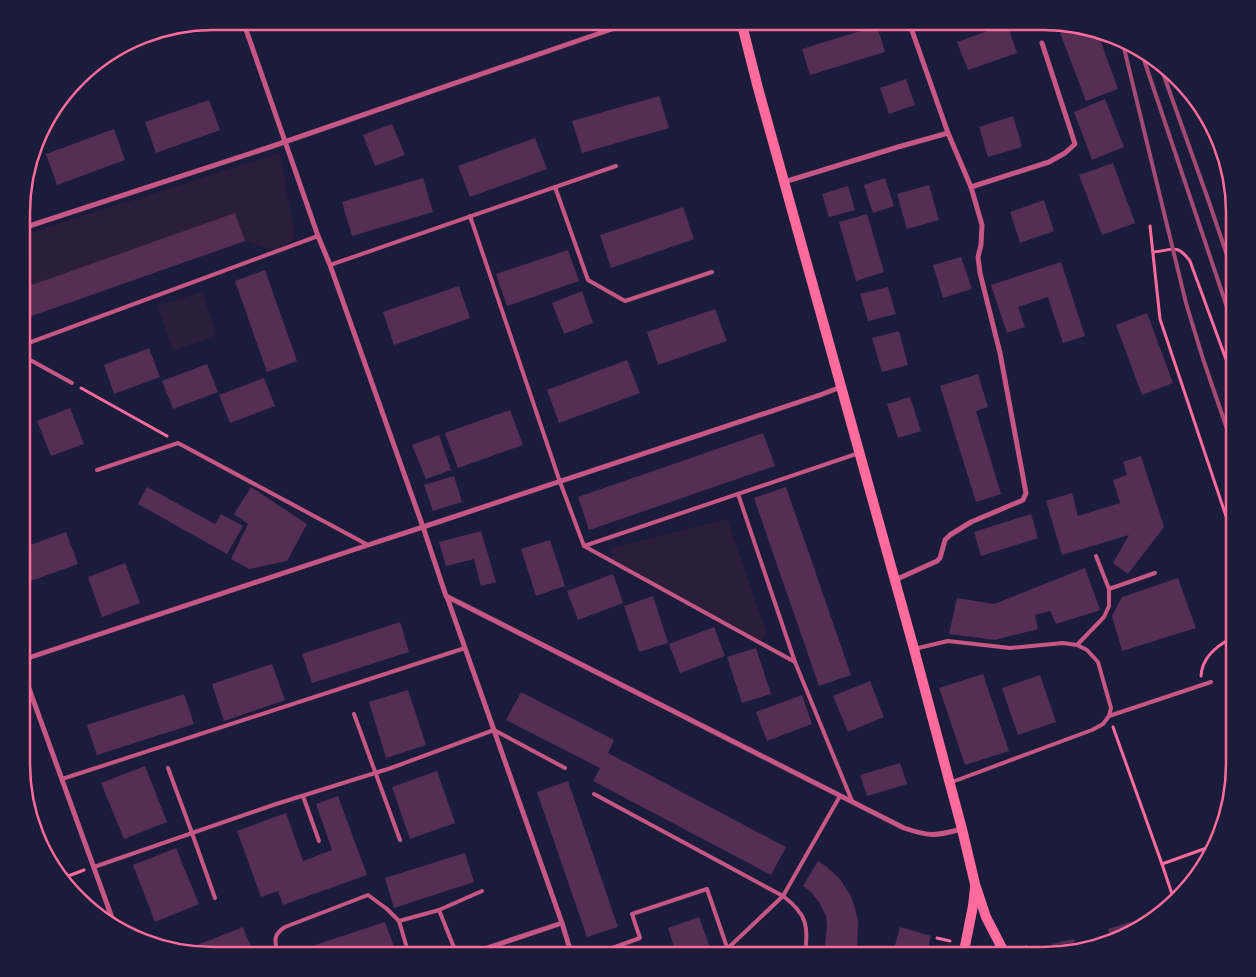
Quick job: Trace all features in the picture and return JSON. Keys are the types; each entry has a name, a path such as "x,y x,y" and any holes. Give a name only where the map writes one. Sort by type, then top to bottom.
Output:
{"main road":[{"path":"743,30 914,649 975,884 986,917 1002,947"},
{"path":"965,947 973,906 975,884"}],"street":[{"path":"246,30 569,947"},
{"path":"30,226 286,142 611,30"},
{"path":"895,580 937,561 940,558 945,540 950,535 971,522 1023,500 1026,493 1000,353 980,273 978,256 981,245 982,225 971,187 948,134 912,30"},
{"path":"971,187 1050,162 1066,153 1075,144 1042,43"},
{"path":"784,182 898,147 948,134"},
{"path":"30,657 423,528 841,387"},
{"path":"446,596 904,828 921,834 940,835 962,829"},
{"path":"30,691 111,915"},
{"path":"492,947 562,923"}],"lane":[{"path":"330,265 616,166"},
{"path":"555,187 588,280 625,301 712,272"},
{"path":"470,216 560,482 584,546 795,662"},
{"path":"30,342 318,236"},
{"path":"30,360 72,383"},
{"path":"98,470 178,443 368,545"},
{"path":"584,546 859,453"},
{"path":"738,494 795,662 852,801"},
{"path":"1077,645 1104,617 1109,606 1109,590 1096,556"},
{"path":"1109,590 1155,573"},
{"path":"914,649 948,641 1010,648 1063,643 1077,645 1087,650 1098,662 1111,708 1109,716 1103,724 1092,730 950,783"},
{"path":"62,780 465,648"},
{"path":"1109,716 1211,682"},
{"path":"354,714 400,840"},
{"path":"94,867 375,773 494,730 565,768"},
{"path":"168,768 215,898"},
{"path":"594,794 783,896 792,903 805,920 807,929 806,947"},
{"path":"303,796 319,841"},
{"path":"729,947 783,896 840,796"},
{"path":"615,947 640,938 632,914 707,889 726,947"},
{"path":"399,921 439,910 482,891"},
{"path":"276,947 276,937 280,930 285,927 368,895 399,921 406,947"},
{"path":"439,910 453,947"}],"path":[{"path":"1150,226 1160,319 1226,516"},
{"path":"1153,252 1178,250 1183,252 1190,261 1226,359"},
{"path":"72,383 178,443"},
{"path":"1200,686 1204,660 1226,641"},
{"path":"1109,716 1172,893"},
{"path":"1162,864 1205,849"},
{"path":"69,876 94,867"},
{"path":"937,938 950,940"}],"shaded area":[{"path":"280,153 295,238 275,251 245,241 235,214 30,286 30,233"},
{"path":"202,292 217,335 173,351 158,306"},
{"path":"727,519 767,634 760,643 613,562 611,548"}],"building":[{"path":"864,30 878,30 885,52 810,75 802,49"},
{"path":"990,30 1009,30 1017,53 968,70 957,42"},
{"path":"1059,31 1100,39 1118,89 1086,101"},
{"path":"906,79 915,105 889,114 880,88"},
{"path":"659,96 669,128 582,153 572,121"},
{"path":"1105,99 1124,147 1092,160 1074,112"},
{"path":"209,100 220,130 156,153 145,122"},
{"path":"1013,116 1022,147 988,157 979,127"},
{"path":"392,124 405,155 375,166 363,135"},
{"path":"114,129 125,160 57,185 46,154"},
{"path":"535,138 547,169 470,197 458,166"},
{"path":"1113,163 1135,223 1102,235 1079,175"},
{"path":"423,178 433,212 352,236 342,202"},
{"path":"885,178 894,206 873,213 864,185"},
{"path":"929,185 939,220 907,229 897,194"},
{"path":"848,186 855,210 829,217 822,194"},
{"path":"1044,200 1054,231 1020,243 1010,212"},
{"path":"683,207 694,239 611,268 600,235"},
{"path":"235,213 245,241 30,317 30,286"},
{"path":"867,214 884,272 856,281 839,222"},
{"path":"568,250 579,281 507,306 496,274"},
{"path":"961,257 972,289 943,298 933,265"},
{"path":"1061,262 1085,336 1063,343 1048,297 1018,307 1025,327 1007,333 991,285"},
{"path":"265,270 297,361 267,372 235,281"},
{"path":"459,286 470,318 394,345 383,312"},
{"path":"888,287 896,314 868,321 860,294"},
{"path":"582,291 593,323 564,334 552,303"},
{"path":"715,309 727,341 658,365 647,332"},
{"path":"1147,313 1173,383 1142,395 1116,325"},
{"path":"899,331 908,365 882,372 872,338"},
{"path":"149,348 160,377 114,394 104,365"},
{"path":"627,360 640,393 559,423 547,390"},
{"path":"207,364 218,392 173,409 162,381"},
{"path":"978,374 988,407 976,411 1001,494 976,502 940,386"},
{"path":"264,378 275,406 230,423 219,395"},
{"path":"910,397 921,431 898,438 887,404"},
{"path":"70,408 84,444 51,456 37,421"},
{"path":"510,410 523,445 458,468 445,433"},
{"path":"763,433 775,466 589,530 578,497"},
{"path":"439,435 451,470 426,479 412,445"},
{"path":"1141,456 1164,527 1128,574 1113,563 1129,535 1062,555 1046,501 1072,493 1078,516 1120,503 1113,480 1127,475 1123,462"},
{"path":"454,476 462,502 433,511 424,485"},
{"path":"147,487 215,524 221,514 243,526 227,554 138,504"},
{"path":"251,487 307,524 287,561 249,569 231,559 248,524 234,514"},
{"path":"786,487 851,675 819,686 754,498"},
{"path":"1031,514 1038,538 981,556 974,532"},
{"path":"481,531 496,582 481,586 474,559 446,566 439,542"},
{"path":"66,532 78,564 30,581 30,545"},
{"path":"550,540 565,586 536,596 521,549"},
{"path":"125,563 140,603 102,617 88,577"},
{"path":"1085,568 1100,610 1056,624 1050,611 1035,615 1038,629 995,640 949,634 957,598 994,604"},
{"path":"613,574 623,603 578,620 567,591"},
{"path":"1178,578 1196,628 1122,651 1112,616 1122,597"},
{"path":"653,596 668,643 639,652 624,606"},
{"path":"400,622 409,652 312,683 302,654"},
{"path":"714,627 725,656 680,673 669,644"},
{"path":"756,648 771,694 742,703 727,657"},
{"path":"272,664 285,700 224,721 212,684"},
{"path":"983,674 1009,751 965,765 939,688"},
{"path":"1040,675 1056,722 1018,735 1002,688"},
{"path":"870,681 884,717 848,732 833,696"},
{"path":"408,690 426,745 386,758 369,702"},
{"path":"521,692 614,740 608,753 786,847 771,875 593,781 600,768 506,720"},
{"path":"184,694 194,724 97,755 87,725"},
{"path":"802,695 812,724 767,741 756,712"},
{"path":"900,763 907,784 867,796 860,775"},
{"path":"145,766 167,822 124,839 101,783"},
{"path":"437,771 455,823 410,839 392,787"},
{"path":"568,781 618,927 587,937 537,792"},
{"path":"338,796 367,875 283,905 278,891 261,897 237,831 286,813 303,861 332,850 316,804"},
{"path":"176,848 199,904 155,922 133,865"},
{"path":"465,853 474,882 394,908 385,878"},
{"path":"818,861 839,878 850,894 858,920 857,947 825,947 826,916 819,902 803,886"},
{"path":"699,917 710,947 674,947 668,928"},
{"path":"385,922 394,947 309,947"},
{"path":"1130,922 1131,924 1110,934 1108,929"},
{"path":"243,927 251,947 201,947 195,946"},
{"path":"900,927 931,936 928,947 894,947"},
{"path":"1074,939 1075,943 1055,947 1053,947 1052,944"}],"railway":[{"path":"1124,49 1186,303 1226,426"},
{"path":"1144,61 1226,304"},
{"path":"1164,76 1226,252"}]}
